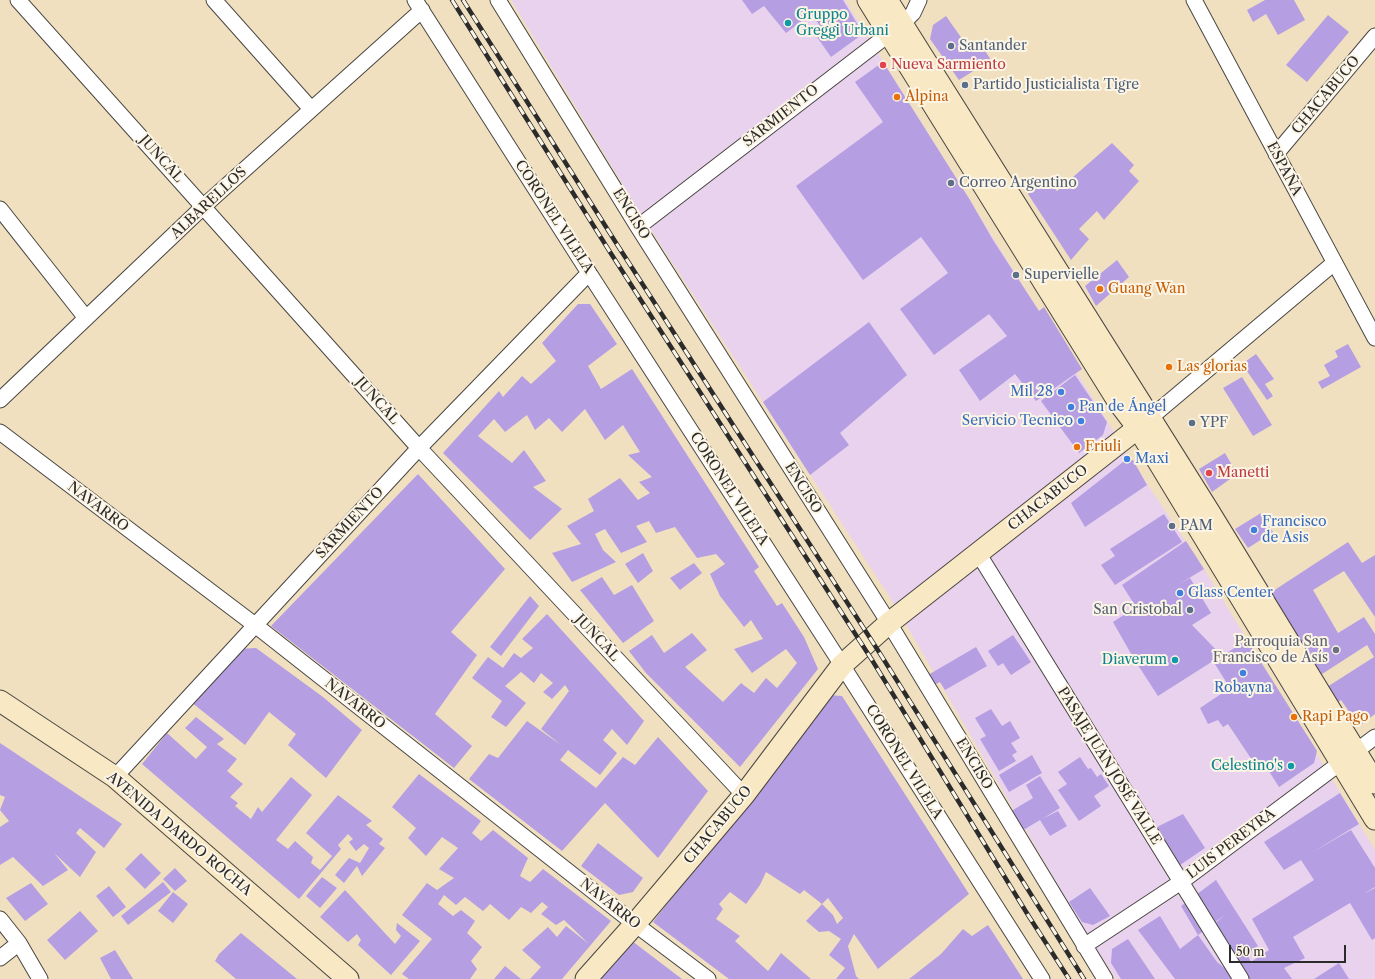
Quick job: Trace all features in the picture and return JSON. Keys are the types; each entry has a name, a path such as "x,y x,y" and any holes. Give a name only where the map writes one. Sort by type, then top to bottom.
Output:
{"main road":[{"path":"868,0 906,17"},
{"path":"887,0 906,17 1120,403 1144,423 1349,757 1375,819"},
{"name":"CHACABUCO","path":"586,979 635,924 744,795 842,665 889,623 1144,423"},
{"name":"AVENIDA DARDO ROCHA","path":"0,701 114,777 348,979"},
{"path":"1349,757 1375,783"}],"street":[{"name":"JUNCAL","path":"18,0 204,206 419,448 744,795"},
{"path":"214,0 311,109"},
{"name":"ENCISO","path":"498,0 638,227 889,623 1105,979"},
{"name":"SARMIENTO","path":"638,227 906,17 930,0"},
{"name":"ESPAÑA","path":"1194,0 1375,338"},
{"name":"ALBARELLOS","path":"0,400 204,206 311,109 419,5"},
{"name":"CORONEL VILELA","path":"419,5 1042,979"},
{"name":"CHACABUCO","path":"1276,154 1375,36"},
{"path":"0,209 86,318"},
{"name":"CHACABUCO","path":"1144,423 1334,263"},
{"name":"SARMIENTO","path":"114,777 419,448 589,273"},
{"name":"NAVARRO","path":"0,432 255,625 635,924 708,979"},
{"name":"PASAJE JUAN JOSÉ VALLE","path":"978,553 1241,979"},
{"name":"LUIS PEREYRA","path":"1084,946 1181,882 1375,737"},
{"path":"0,919 19,943 40,979"},
{"path":"0,958 19,943"}],"shaded area":[{"path":"511,0 845,0 1130,458 1204,569 1375,850 1375,979 1116,979 1084,930 891,599 640,213"}],"building":[{"path":"742,0 843,0 861,30 860,36 831,57 817,37 824,31 811,14 786,33 764,6 752,14"},
{"path":"1265,0 1294,0 1305,20 1278,35 1266,14 1253,22 1247,10"},
{"path":"1328,15 1349,32 1307,82 1286,65"},
{"name":"Santander","path":"946,16 970,50 980,43 991,60 959,80 930,39 933,25"},
{"path":"880,64 885,65 970,200 993,240 1039,311 1044,307 1082,369 1036,401 1015,374 980,401 959,370 1007,336 989,314 934,355 900,309 948,273 921,237 863,280 796,186 883,122 855,82"},
{"path":"1112,143 1134,165 1129,171 1139,181 1104,220 1097,211 1079,229 1089,239 1071,260 1028,194 1044,177 1057,191"},
{"path":"1117,260 1129,277 1096,306 1085,286"},
{"path":"578,304 590,304 617,344 588,366 601,389 632,369 759,567 754,571 777,606 782,603 804,637 818,669 740,767 646,673 629,651 652,635 664,653 692,633 707,650 685,667 723,702 741,683 754,693 766,678 777,688 797,663 786,649 752,673 734,649 763,639 751,620 744,627 720,596 710,574 725,564 716,554 697,558 675,527 656,533 649,521 636,526 647,542 621,553 605,529 595,534 603,550 616,562 572,582 552,553 581,544 567,526 594,511 588,499 620,478 638,500 650,493 639,482 652,477 628,455 640,452 623,425 605,440 585,409 562,432 549,418 535,430 527,415 505,432 494,419 478,436 512,463 524,450 546,481 533,487 562,509 530,540 443,453 499,391 503,397 522,376 531,384 556,361 542,343"},
{"path":"869,322 907,375 840,433 849,445 810,475 763,402"},
{"path":"1348,344 1361,367 1322,389 1318,382 1330,376 1324,365 1338,357 1335,351"},
{"path":"1256,354 1274,379 1265,384 1273,396 1267,400 1242,364"},
{"path":"1075,375 1107,422 1103,435 1079,453 1041,401"},
{"path":"1242,377 1272,425 1253,436 1223,388"},
{"path":"1225,453 1237,474 1212,492 1199,469"},
{"path":"1133,460 1147,485 1085,527 1071,503 1123,462"},
{"path":"418,474 505,569 451,632 477,655 435,714 472,746 454,768 271,626"},
{"name":"Francisco de Asis","path":"1261,513 1273,532 1248,548 1235,529"},
{"path":"1164,514 1182,542 1115,585 1101,565 1115,556 1110,549"},
{"path":"1186,541 1204,569 1179,584 1190,578 1211,613 1192,625 1222,656 1247,640 1317,751 1314,763 1279,787 1267,768 1260,772 1228,724 1223,727 1218,720 1208,724 1200,708 1230,688 1213,661 1158,696 1134,659 1113,622 1136,607 1122,585"},
{"path":"1348,542 1362,563 1375,555 1375,617 1344,571 1313,590 1338,633 1364,617 1375,634 1375,714 1359,726 1341,700 1338,702 1327,687 1374,657 1367,645 1319,676 1267,595"},
{"path":"643,553 653,571 638,583 625,564"},
{"path":"694,563 702,573 680,590 670,578"},
{"path":"602,577 614,595 632,585 654,621 623,643 580,590"},
{"path":"530,596 539,606 501,656 490,647"},
{"path":"547,614 644,721 627,745 612,729 603,740 617,753 600,775 568,750 560,760 596,788 623,757 635,765 658,737 708,791 658,858 605,803 562,851 469,779 489,754 498,758 527,721 561,745 541,729 569,691 565,685 552,699 543,692 553,683 541,673 534,683 521,672 505,686 526,703 506,727 491,717 502,701 472,678 488,657 503,668 514,653 521,658 533,648 522,639"},
{"path":"1013,635 1031,662 1011,675 1003,663 998,666 988,651"},
{"path":"976,647 987,666 945,690 940,682 934,685 928,675"},
{"path":"256,648 323,697 362,730 326,778 288,745 296,734 269,712 245,745 191,702 237,649"},
{"path":"829,695 842,696 969,894 878,969 854,934 848,946 856,976 859,979 836,979 845,968 829,955 841,939 829,931 819,932 806,921 822,904 804,890 800,894 766,872 760,885 746,904 730,892 719,904 723,909 716,919 740,936 735,941 768,971 781,953 811,979 729,979 653,922","holes":["828,898 843,918 837,924 833,915 822,904"]},
{"path":"991,709 1002,726 1010,721 1020,738 1011,743 1017,752 1012,755 1016,761 999,771 980,739 986,736 975,718"},
{"path":"196,717 224,739 217,744 237,759 227,771 243,784 230,797 238,803 235,806 251,819 258,807 262,812 291,777 312,795 276,840 288,849 295,841 313,857 311,863 320,870 332,856 306,833 338,795 372,821 366,825 383,839 379,844 385,848 362,876 357,866 344,883 335,875 349,858 360,863 369,848 364,844 356,851 349,842 353,839 348,834 338,845 341,849 299,899 142,764 167,733 196,759 207,747 185,728"},
{"path":"0,743 122,824 104,848 80,828 76,833 96,852 80,877 54,853 68,870 43,886 13,857 0,865 0,827 9,821 0,810 5,797 0,795"},
{"path":"1032,755 1042,773 1009,792 999,775"},
{"path":"1080,757 1088,769 1091,768 1097,777 1101,774 1109,786 1094,796 1101,806 1079,821 1058,790 1067,784 1058,772"},
{"path":"419,774 481,821 472,833 481,841 493,830 528,858 520,876 530,882 543,869 611,921 562,979 530,979 541,967 522,950 548,927 557,937 566,926 589,944 564,920 556,925 541,914 548,907 542,902 531,913 521,907 509,920 490,904 483,911 465,897 456,905 444,895 438,904 453,916 461,910 475,921 467,933 482,947 471,961 477,969 470,979 409,979 402,974 432,939 402,915 427,883 437,890 454,878 439,869 458,848 442,837 426,856 408,838 416,828 392,807"},
{"path":"1040,776 1060,808 1042,819 1058,811 1067,826 1050,836 1040,820 1020,832 1008,813 1033,798 1026,785"},
{"path":"1340,793 1359,824 1311,853 1351,830 1375,868 1375,887 1363,894 1375,888 1375,938 1372,940 1350,903 1293,937 1305,958 1284,968 1292,979 1175,979 1138,930 1160,916 1180,949 1198,935 1181,906 1216,880 1258,946 1247,954 1251,962 1269,950 1252,919 1314,880 1301,860 1284,870 1264,842","holes":["1226,914 1213,925 1228,971 1217,962 1198,935"]},
{"path":"1183,814 1205,848 1167,874 1143,834"},
{"path":"598,843 643,878 633,892 619,895 581,866"},
{"path":"141,853 161,873 145,889 125,869"},
{"path":"175,868 187,881 175,891 163,879"},
{"path":"322,877 337,888 320,908 306,896"},
{"path":"163,882 171,892 128,925 121,916"},
{"path":"31,883 48,904 25,921 6,898"},
{"path":"109,886 126,907 113,917 96,896"},
{"path":"1090,888 1110,916 1093,925 1082,922 1069,902"},
{"path":"345,890 395,944 401,936 396,930 397,923 420,941 391,975 358,945 361,940 357,934 348,942 320,917"},
{"path":"173,892 188,904 173,923 158,911"},
{"path":"80,911 98,931 65,960 47,940"},
{"path":"988,925 1023,979 909,979 941,954 963,929 972,936"},
{"path":"241,933 297,979 236,979 215,961 219,954"},
{"path":"1128,939 1155,979 1121,979 1111,963 1112,949"},
{"path":"632,941 682,979 600,979"},
{"path":"115,950 133,979 111,979 100,958"},
{"path":"1339,963 1349,979 1314,979"},
{"path":"505,966 521,979 494,979"}],"railway":[{"path":"452,0 610,252 872,660 1028,915 1069,979"},
{"path":"463,0 618,246 879,652 1084,979"}],"place":[{"name":"Gruppo Greggi Urbani","path":"788,23"},
{"name":"Santander","path":"951,46"},
{"name":"Nueva Sarmiento","path":"883,65"},
{"name":"Partido Justicialista Tigre","path":"965,85"},
{"name":"Alpina","path":"897,97"},
{"name":"Correo Argentino","path":"951,183"},
{"name":"Supervielle","path":"1016,275"},
{"name":"Guang Wan","path":"1100,289"},
{"name":"Las glorias","path":"1169,367"},
{"name":"Mil 28","path":"1061,392"},
{"name":"Pan de Ángel","path":"1071,407"},
{"name":"Servicio Tecnico","path":"1081,421"},
{"name":"YPF","path":"1192,423"},
{"name":"Friuli","path":"1077,447"},
{"name":"Maxi","path":"1127,459"},
{"name":"Manetti","path":"1209,473"},
{"name":"PAM","path":"1172,526"},
{"name":"Francisco de Asis","path":"1254,530"},
{"name":"Glass Center","path":"1180,593"},
{"name":"San Cristobal","path":"1190,610"},
{"name":"Parroquia San Francisco de Asís","path":"1336,650"},
{"name":"Diaverum","path":"1175,660"},
{"name":"Robayna","path":"1243,673"},
{"name":"Rapi Pago","path":"1294,717"},
{"name":"Celestino's","path":"1291,766"}]}
